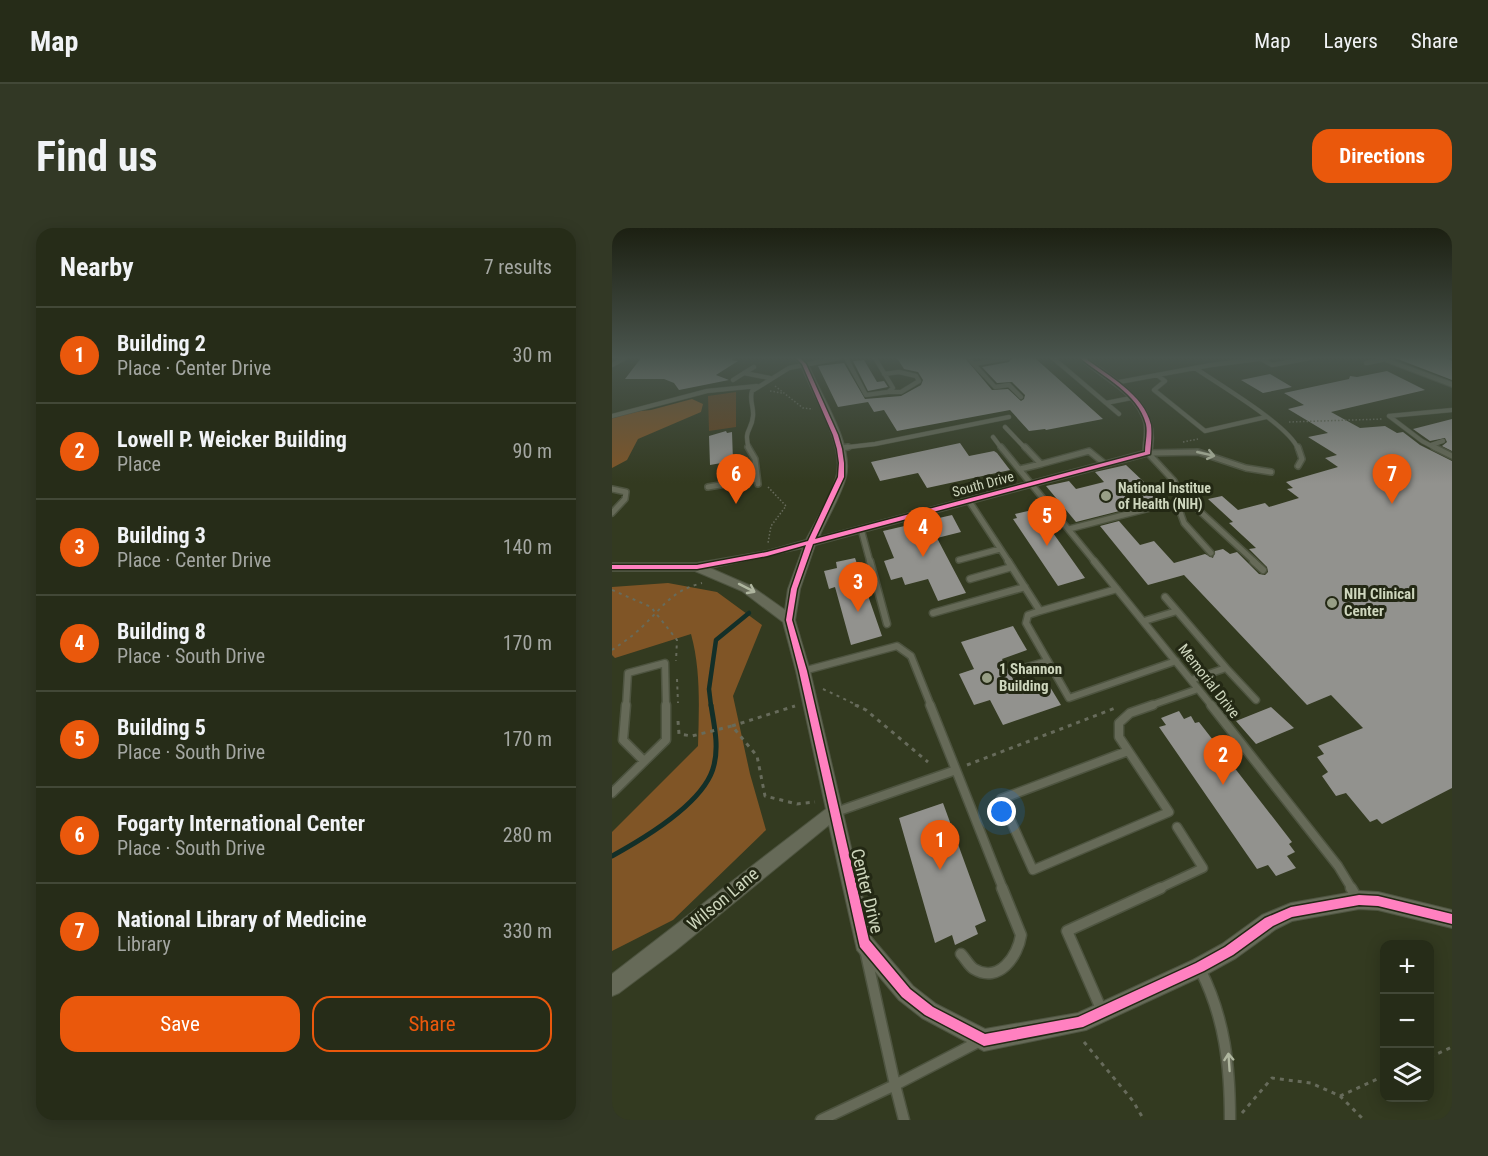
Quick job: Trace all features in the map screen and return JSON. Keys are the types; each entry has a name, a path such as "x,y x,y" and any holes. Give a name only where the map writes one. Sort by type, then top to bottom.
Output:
{"street":[{"name":"Center Drive","path":"819,400 843,458 841,477 810,543 794,589 789,620 803,672 864,943 906,993 929,1011 984,1040"},
{"path":"1133,400 1143,411 1147,422 1148,453"},
{"name":"South Drive","path":"612,567 697,567 767,554 1148,453"},
{"path":"697,567 748,588 766,599 789,620"},
{"name":"Wilson Lane","path":"612,986 646,963 798,837 833,813"},
{"path":"984,1040 1079,1023 1103,1013 1200,967 1229,951 1269,922 1291,912 1359,900 1378,901 1452,919"}],"lane":[{"path":"612,416 674,400"},
{"path":"708,487 757,482 755,459 750,453 745,436 753,416 751,400"},
{"path":"1102,400 1119,414"},
{"path":"1106,403 1123,400"},
{"path":"1166,400 1204,431 1266,417"},
{"path":"1241,400 1282,428 1296,442 1302,459 1298,466"},
{"path":"1452,410 1389,416 1431,445 1452,456"},
{"path":"840,448 875,444 1009,417"},
{"path":"1005,427 1041,464"},
{"name":"Memorial Drive","path":"993,437 1198,688 1338,866 1359,900"},
{"path":"1431,445 1443,441"},
{"path":"1444,451 1452,449"},
{"path":"1020,469 1089,451 1105,464"},
{"path":"1148,453 1198,452 1246,468 1271,472"},
{"path":"1148,453 1174,481 1180,493 1263,570"},
{"path":"612,489 626,492 625,499 612,513"},
{"path":"1180,493 1179,509 1184,523 1211,553"},
{"path":"969,501 1040,611"},
{"path":"1069,529 1162,506"},
{"path":"861,529 887,624"},
{"path":"959,560 1000,549"},
{"path":"970,579 1012,567"},
{"path":"933,613 1025,587"},
{"path":"1118,589 1028,615 1026,623 1069,698 1176,661"},
{"path":"1165,597 1256,700"},
{"path":"1144,621 1177,611"},
{"path":"803,672 897,646 911,656 1021,935 1017,955 1002,970 993,973 974,969 961,954"},
{"path":"1020,669 1048,661"},
{"path":"612,793 666,740 665,663 628,673 623,740 644,761"},
{"path":"1191,680 1226,668"},
{"path":"1128,751 1001,799 1034,870 1169,812 1119,737 1118,730 1124,717 1198,688"},
{"path":"833,813 956,770"},
{"path":"1103,1013 1067,931 1203,868 1177,827"},
{"name":"Center Drive","path":"864,943 904,1120"},
{"path":"1200,967 1215,995 1228,1052 1230,1120"},
{"path":"821,1120 984,1040"}],"path":[{"path":"793,400 803,408 823,409"},
{"path":"757,482 765,484 786,506 771,526 767,554"},
{"path":"612,650 645,623 660,603 672,593 685,587 710,581 718,575"},
{"path":"819,687 866,710 928,762"},
{"path":"956,770 1127,704"},
{"path":"692,736 727,728 790,708"},
{"path":"732,726 757,756 765,796 780,801 809,804 815,802"},
{"path":"1084,1042 1133,1101 1144,1120"},
{"path":"1434,1055 1452,1047"},
{"path":"1236,1120 1272,1078 1311,1083 1340,1096 1364,1120"},
{"path":"1340,1096 1380,1078"}],"shaded area":[{"path":"690,400 703,404 701,412 638,439 627,460 612,468 612,414 651,410"},
{"path":"708,400 736,400 736,427 709,431"},
{"path":"668,583 717,592 762,625 733,696 750,774 766,830 673,920 612,951 612,832 698,746 699,704 698,676 691,634 615,658 612,655 612,587"}],"building":[{"path":"834,400 1081,400 1103,419 1029,431 1010,410 897,431 884,410 874,412 868,402 838,407"},
{"name":"NIH Clinical Center","path":"1295,400 1384,400 1331,412 1360,428 1385,426 1397,433 1403,432 1420,445 1452,461 1452,788 1382,824 1377,819 1370,822 1346,793 1336,796 1322,776 1328,772 1317,757 1324,754 1318,746 1363,728 1331,695 1307,705 1184,575 1148,585 1100,526 1119,521 1140,545 1154,541 1174,563 1205,554 1213,558 1215,551 1223,549 1230,554 1237,552 1259,574 1265,575 1268,572 1267,567 1249,549 1256,548 1208,499 1222,496 1238,510 1265,503 1269,507 1299,498 1287,489 1293,488 1286,482 1338,467 1325,458 1337,455 1308,437 1328,433 1288,409 1304,405"},
{"path":"1452,419 1452,451 1442,446 1447,442 1445,438 1430,441 1413,429"},
{"path":"726,431 727,433 732,432 733,461 710,465 709,436"},
{"path":"960,443 969,456 994,451 1010,470 927,488 918,473 880,481 871,462"},
{"name":"National Institue of Health (NIH)","path":"1126,465 1163,500 1076,522 1046,486 1069,481 1076,489 1104,482 1095,472"},
{"path":"1028,511 1030,515 1041,516 1085,578 1058,586 1013,519 1017,518 1015,514"},
{"path":"952,515 961,532 937,538 966,593 938,601 928,579 905,585 902,577 891,580 884,561 894,558 883,531"},
{"path":"855,558 882,636 851,645 835,587 829,589 824,571 837,568 836,562"},
{"name":"1 Shannon Building","path":"1013,626 1027,650 1002,659 1020,692 1047,682 1061,705 1003,725 990,700 974,705 959,674 974,669 961,642"},
{"path":"1271,707 1294,728 1256,744 1236,721"},
{"path":"1179,711 1184,719 1191,716 1195,723 1199,722 1292,842 1289,844 1295,852 1287,856 1296,868 1276,876 1268,865 1257,869 1159,727 1166,725 1161,718"},
{"path":"943,803 986,921 975,926 978,934 955,945 952,935 935,943 899,818"}],"waterway":[{"path":"711,706 709,689 716,640 749,613"},
{"path":"612,856 672,818 686,806 709,779 716,750 711,705"}],"cycle path":[{"path":"820,400 840,449 841,477 810,544 794,589 789,620 803,671 864,943 906,993 929,1011 984,1040 1079,1023 1200,967 1229,951 1269,922 1291,912 1359,900 1378,901 1452,919"},
{"path":"612,567 697,567 767,554 1148,453 1148,424 1134,400"}],"place":[{"name":"National Institue of Health (NIH)","path":"1106,496"},
{"name":"Fogarty International Center","path":"736,504"},
{"name":"National Library of Medicine","path":"1392,504"},
{"name":"Building 5","path":"1047,546"},
{"name":"Building 8","path":"923,557"},
{"name":"NIH Clinical Center","path":"1332,603"},
{"name":"Building 3","path":"858,612"},
{"name":"1 Shannon Building","path":"987,678"},
{"name":"Lowell P. Weicker Building","path":"1223,785"},
{"name":"Building 2","path":"940,870"}]}
